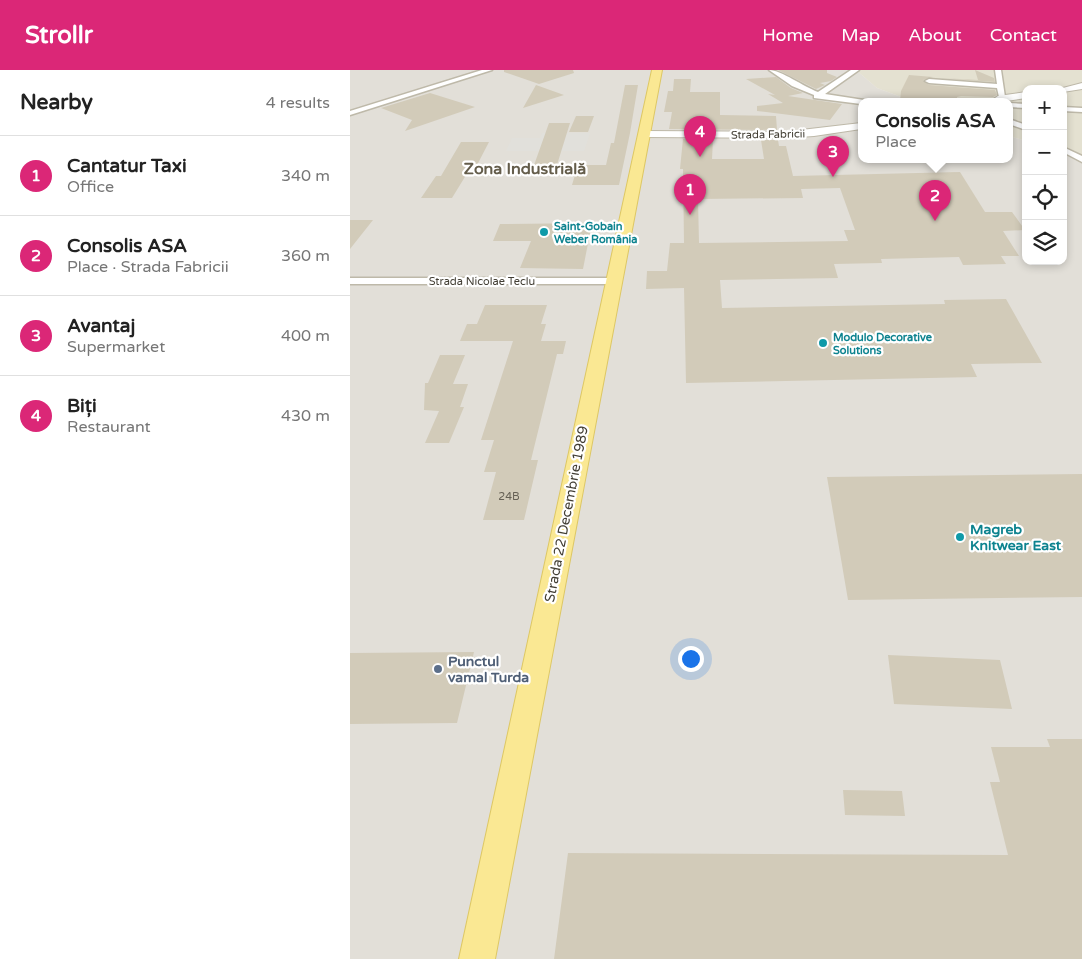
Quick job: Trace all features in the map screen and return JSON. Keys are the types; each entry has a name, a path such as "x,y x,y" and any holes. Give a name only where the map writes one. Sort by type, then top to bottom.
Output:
{"main road":[{"name":"Strada 22 Decembrie 1989","path":"477,959 657,70"}],"street":[{"path":"350,113 489,70"},
{"path":"772,70 803,91 817,96 858,101"},
{"path":"817,96 856,70"},
{"path":"998,70 1001,98"},
{"path":"930,81 1000,86"},
{"path":"1067,88 1082,86"},
{"path":"1067,109 1082,110"},
{"name":"Strada Fabricii","path":"645,134 784,135 858,126"},
{"path":"1067,151 1082,159"},
{"name":"Strada Nicolae Teclu","path":"350,281 614,281"}],"shaded area":[{"path":"350,70 856,70 877,88 904,98 858,98 858,163 1013,163 1013,137 1022,140 1022,265 1067,265 1067,154 1082,159 1082,959 350,959"},
{"path":"856,70 1082,70 1082,159 1067,154 1067,85 1022,85 1022,140 1013,137 1013,98 904,98 877,88"},
{"path":"542,133 590,133 584,151 506,151 512,138 540,138"}],"building":[{"path":"504,70 573,70 574,73 539,84 504,72"},
{"path":"778,70 827,70 827,73 837,77 831,81 820,83 825,85 816,89"},
{"path":"975,70 994,78 995,82 941,78 978,80"},
{"path":"909,75 933,77 923,80 929,85 995,90 997,95 993,97 900,98 901,91"},
{"path":"776,77 791,88 803,93 788,96 842,104 830,120 757,111 757,106 783,103 768,94 775,95 746,79"},
{"path":"674,79 691,79 690,92 720,92 720,115 776,116 777,130 669,129 672,112 664,112 668,91 673,91"},
{"path":"536,85 564,95 523,108"},
{"path":"625,85 638,85 619,185 572,185 578,165 606,165 611,143 614,143"},
{"path":"430,93 475,107 405,131 412,120 381,108"},
{"path":"576,116 594,116 588,132 569,132"},
{"path":"549,123 570,123 556,168 533,168"},
{"path":"683,139 713,139 712,159 764,159 761,140 778,140 779,146 786,146 793,176 960,172 985,212 1012,212 1022,226 1022,230 1003,231 1019,256 1001,256 1006,264 963,265 959,257 881,259 882,263 834,264 838,278 720,280 722,308 945,304 944,300 1006,299 1042,363 971,364 977,377 686,383 684,288 646,289 647,271 667,271 670,243 684,243 683,169 680,169","holes":["840,188 855,230 844,230 848,241 699,243 698,199 803,198 801,189"]},
{"path":"461,142 489,142 476,167 471,167 452,198 421,198 436,176 441,176"},
{"path":"350,220 373,220 350,249"},
{"path":"592,223 583,269 520,268 531,241 493,241 500,224"},
{"path":"485,305 547,305 541,324 546,324 541,341 566,341 563,354 557,354 531,460 538,460 524,520 483,520 496,472 484,472 494,440 481,440 513,341 460,341 467,324 477,324"},
{"path":"440,355 465,355 453,384 468,384 460,407 464,407 449,443 425,443 439,411 424,410 425,383 428,383"},
{"name":"Magreb Knitwear East","path":"1082,474 1082,597 848,600 827,477"},
{"path":"474,652 457,723 350,724 350,653"},
{"path":"888,655 1000,660 1012,709 894,704"},
{"path":"1047,739 1082,739 1082,959 554,959 568,853 1008,855 990,782 1000,782 991,747 1050,747"},
{"path":"843,790 902,791 905,816 845,815"}],"place":[{"name":"Biți","path":"700,157"},
{"name":"Avantaj","path":"833,177"},
{"name":"Cantatur Taxi","path":"690,215"},
{"name":"Consolis ASA","path":"935,221"},
{"name":"Saint-Gobain Weber România","path":"544,232"},
{"name":"Modulo Decorative Solutions","path":"823,343"},
{"name":"Magreb Knitwear East","path":"960,537"},
{"name":"Punctul vamal Turda","path":"438,669"}],"district":[{"name":"Zona Industrială","path":"525,168"}]}
